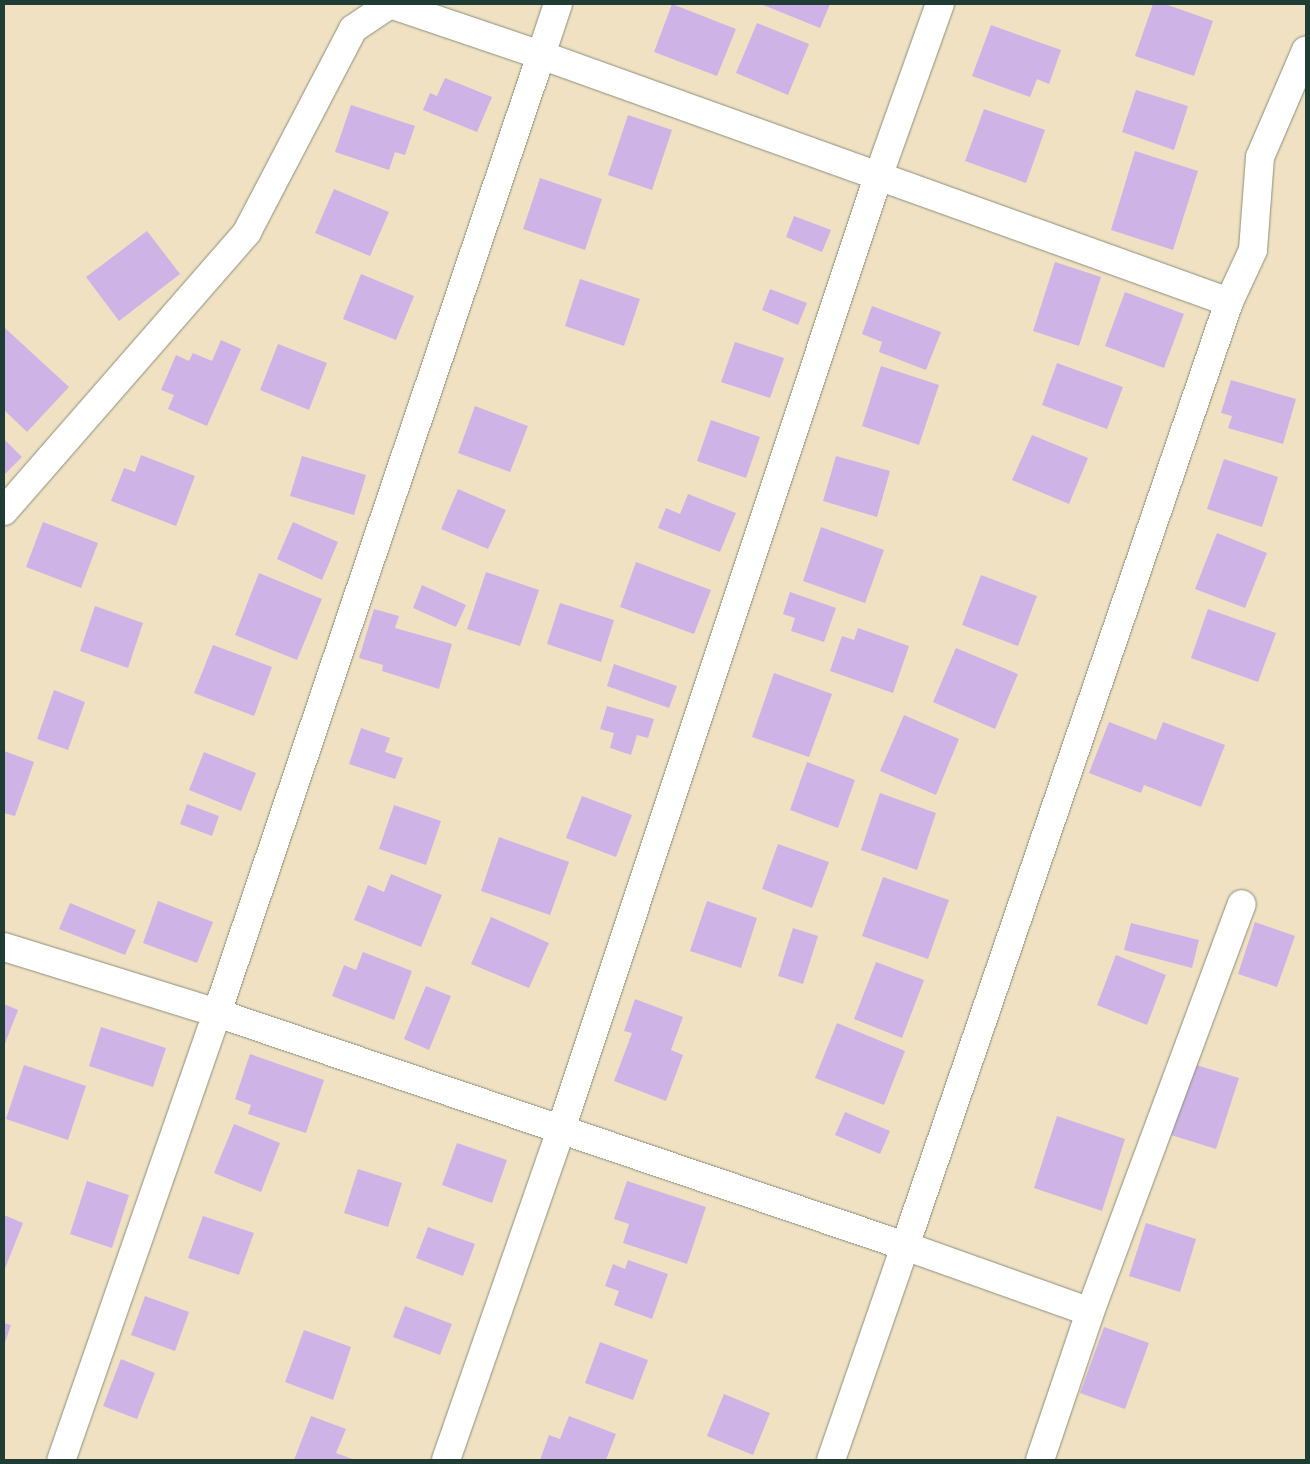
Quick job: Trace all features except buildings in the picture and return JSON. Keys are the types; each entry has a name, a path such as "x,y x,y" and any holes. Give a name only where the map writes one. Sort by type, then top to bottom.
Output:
{"street":[{"path":"4,511 247,232 353,29 390,4 540,55 1229,302"},
{"path":"61,1460 217,1013 558,4"},
{"path":"446,1460 561,1129 878,177 940,4"},
{"path":"831,1460 1229,302 1254,250 1260,157 1306,50"},
{"path":"1040,1460 1090,1312 1242,904"},
{"path":"4,947 217,1013 906,1246 1090,1312"}]}
